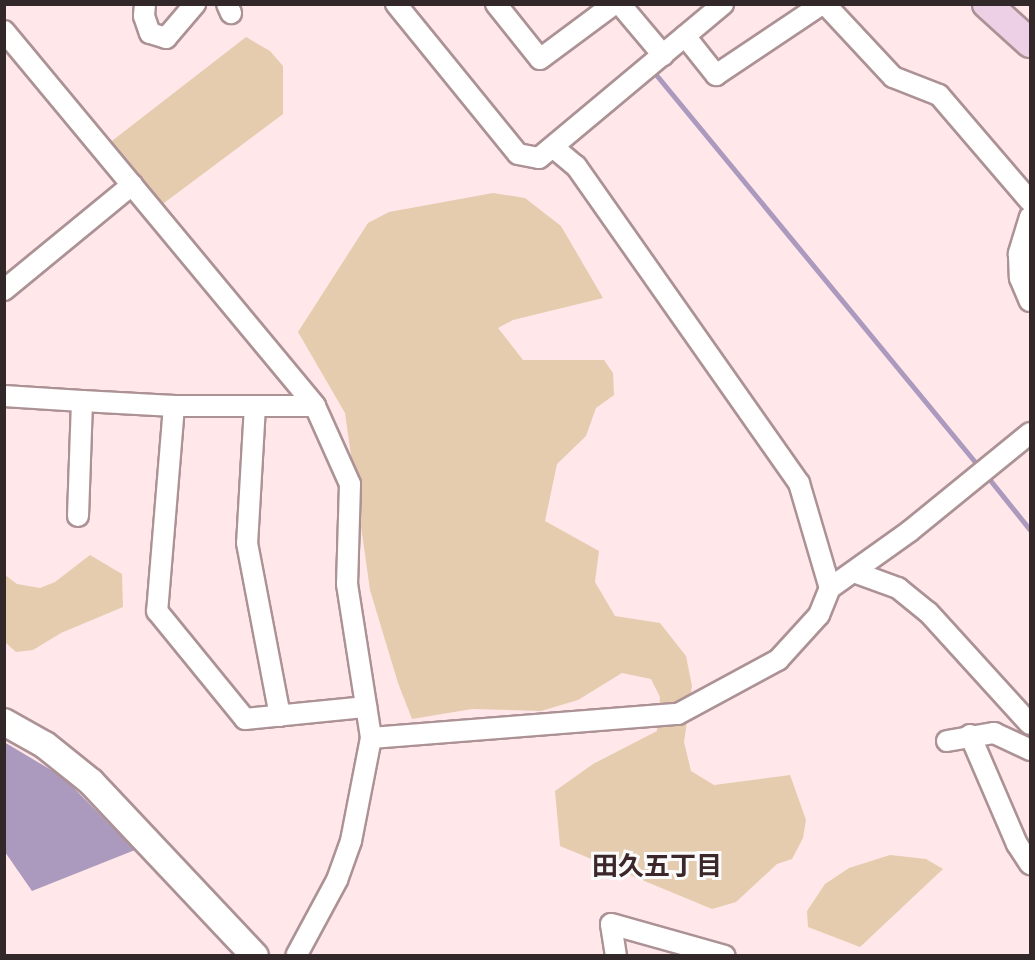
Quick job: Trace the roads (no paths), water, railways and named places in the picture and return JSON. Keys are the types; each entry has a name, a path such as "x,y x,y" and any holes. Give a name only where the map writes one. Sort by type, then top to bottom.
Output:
{"main road":[{"path":"987,4 1030,43"}],"street":[{"path":"145,4 144,16 150,33 166,38 195,4"},
{"path":"396,4 518,154 538,158 723,4"},
{"path":"496,4 540,59 614,4"},
{"path":"620,4 663,55"},
{"path":"685,36 716,75 823,4 893,77 939,95 1030,201"},
{"path":"4,31 315,406 350,484 347,584 371,738 351,841 337,880 296,956"},
{"path":"553,147 583,176 799,483 830,588"},
{"path":"4,290 132,185"},
{"path":"1030,217 1019,254 1020,278 1030,301"},
{"path":"4,396 174,406 315,406"},
{"path":"78,516 82,401"},
{"path":"174,406 157,611 245,719 366,707"},
{"path":"255,406 247,543 280,716"},
{"path":"371,738 678,714 778,660 819,615 830,588 854,572 1030,433"},
{"path":"854,572 898,588 928,612 1030,724"},
{"path":"4,722 45,745 91,782 255,956"},
{"path":"947,741 970,735 994,733 1030,750"},
{"path":"970,735 1017,844 1030,864"},
{"path":"616,956 611,924 725,956"}],"waterway":[{"path":"653,71 980,468"},
{"path":"986,475 1030,530"}],"district":[{"name":"田久五丁目","path":"657,867"}]}
